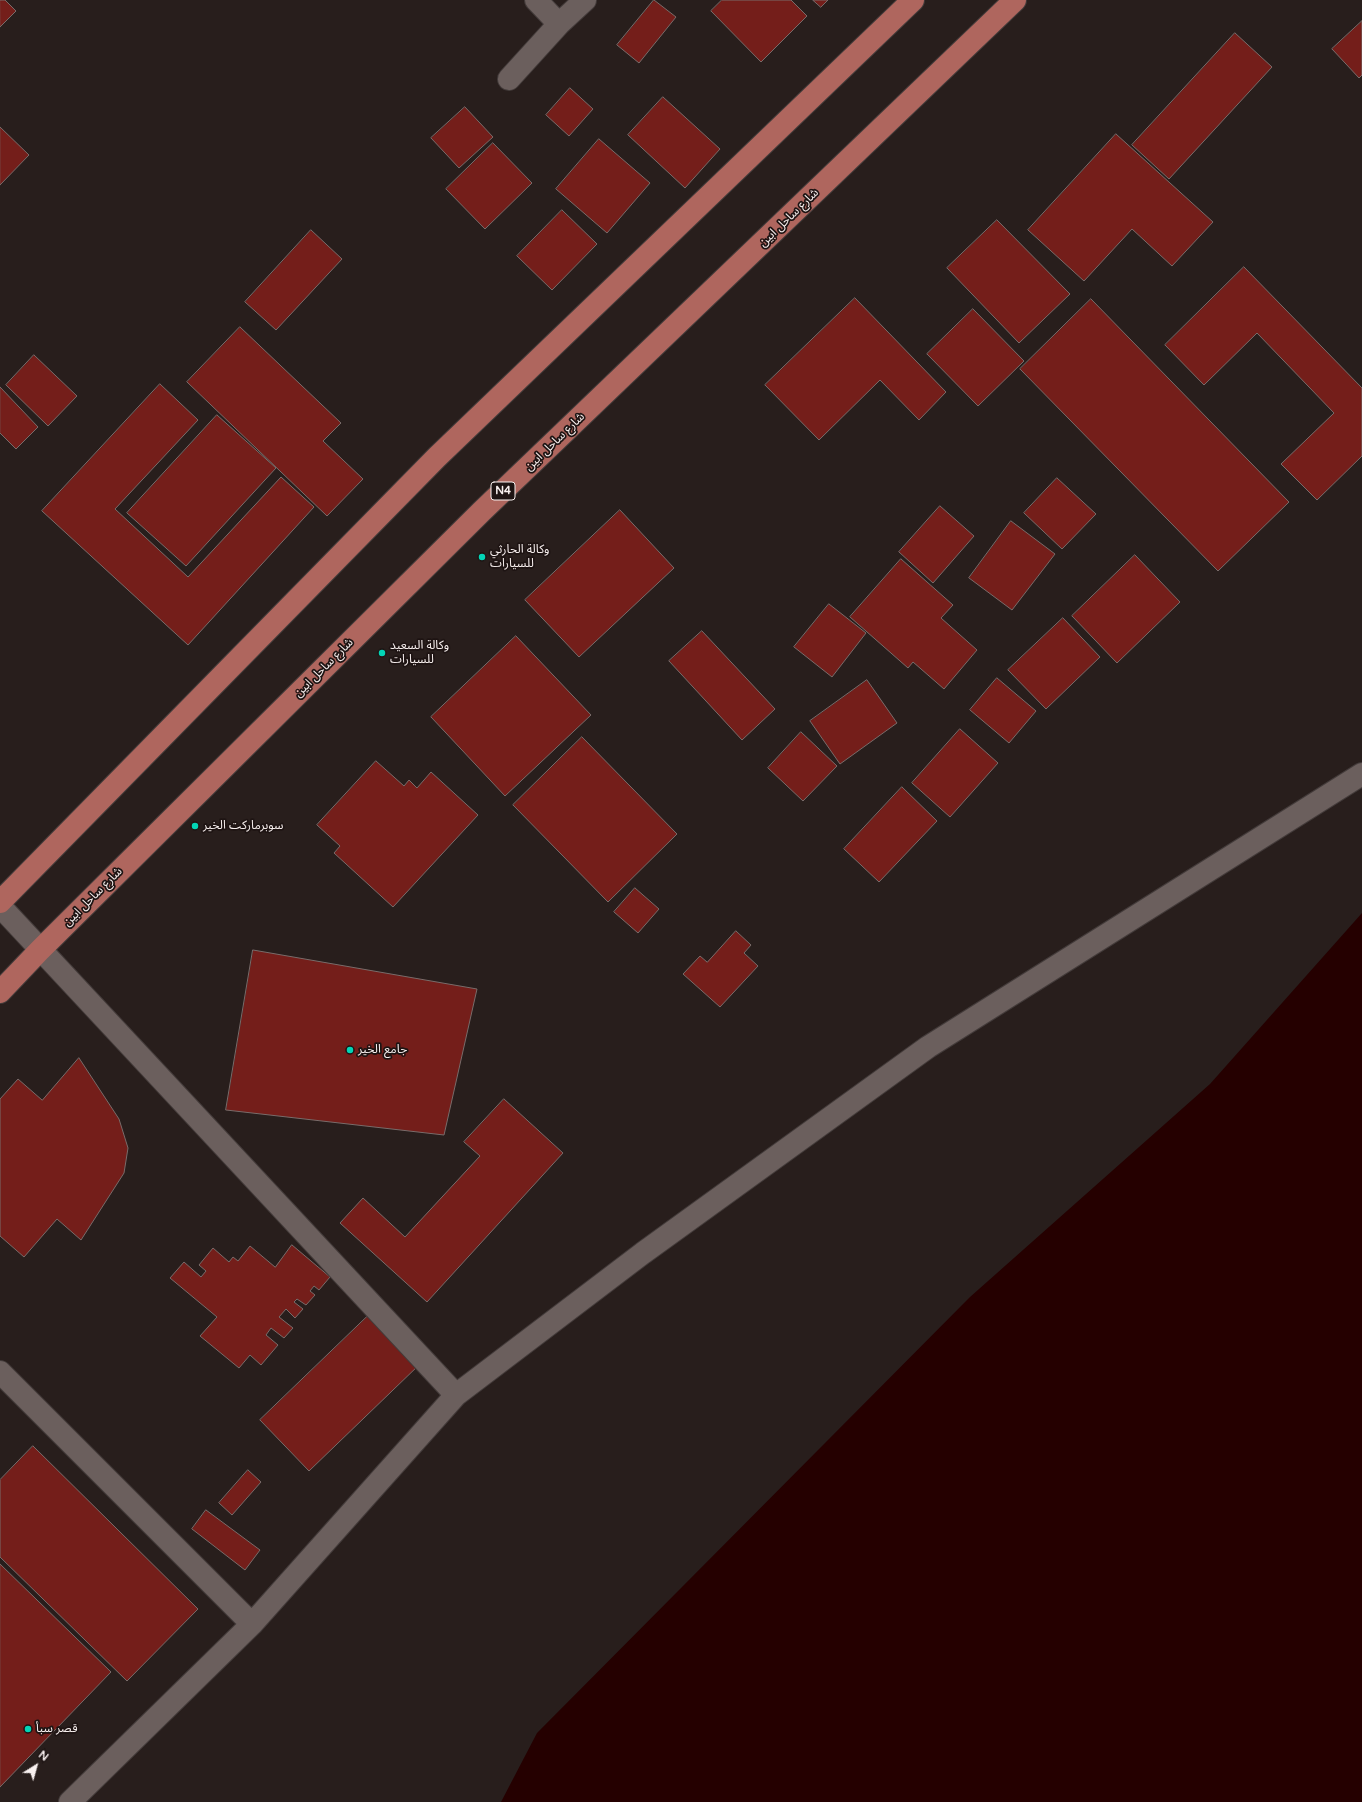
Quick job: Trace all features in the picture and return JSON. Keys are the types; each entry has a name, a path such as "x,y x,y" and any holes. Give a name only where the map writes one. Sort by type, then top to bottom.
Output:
{"highway":[{"path":"0,902 437,457 912,0"},
{"name":"شارع ساحل ابين","path":"0,992 40,950 482,511 1015,0"}],"street":[{"path":"536,0 559,24"},
{"path":"509,79 559,24 585,0"},
{"path":"70,1802 252,1624 456,1395 643,1254 928,1047 1362,774"},
{"path":"0,906 456,1395"},
{"path":"0,1372 252,1624"}],"shaded area":[{"path":"1362,913 1362,1802 501,1802 537,1733 970,1297 1210,1084"}],"building":[{"path":"0,0 5,0 16,11 0,27"},
{"path":"654,0 676,17 639,63 617,45"},
{"path":"722,0 791,0 807,16 761,62 711,11"},
{"path":"813,0 828,0 821,7"},
{"path":"1362,21 1362,75 1359,78 1332,49"},
{"path":"1235,33 1272,67 1169,179 1132,145"},
{"path":"570,88 593,109 569,136 546,115"},
{"path":"663,97 720,149 685,188 628,135"},
{"path":"465,107 493,137 459,168 431,138"},
{"path":"0,127 29,155 0,185"},
{"path":"1116,134 1213,222 1172,266 1132,229 1084,281 1028,230"},
{"path":"599,139 650,183 607,233 556,189"},
{"path":"493,143 532,183 485,229 446,189"},
{"path":"562,210 597,244 552,290 517,256"},
{"path":"997,220 1070,294 1019,343 947,268"},
{"path":"311,230 342,259 276,330 245,302"},
{"path":"1244,267 1362,388 1362,456 1317,500 1281,464 1334,413 1257,333 1204,385 1165,345"},
{"path":"855,298 946,392 919,420 880,380 819,440 765,385"},
{"path":"1091,299 1289,502 1218,571 1020,369"},
{"path":"973,309 1024,361 978,406 927,354"},
{"path":"240,327 341,423 323,441 363,479 327,516 187,382"},
{"path":"34,355 77,396 48,426 6,385"},
{"path":"160,384 198,420 115,509 188,577 281,477 314,507 188,645 42,511"},
{"path":"0,387 38,427 16,449 0,433"},
{"path":"217,415 276,468 186,566 127,513"},
{"path":"1057,478 1096,514 1062,549 1024,513"},
{"path":"940,506 974,536 933,583 899,552"},
{"path":"620,510 674,568 579,657 525,600"},
{"path":"1011,521 1055,554 1012,610 969,578"},
{"path":"1135,555 1180,602 1117,663 1072,616"},
{"path":"901,559 953,605 941,618 977,650 944,689 913,662 908,668 850,617"},
{"path":"829,604 866,633 832,677 794,647"},
{"path":"1063,618 1100,657 1046,709 1008,670"},
{"path":"702,631 775,709 742,740 669,661"},
{"path":"516,636 591,715 505,796 431,717"},
{"path":"997,678 1036,711 1009,743 970,710"},
{"path":"867,680 897,723 840,764 810,721"},
{"path":"960,729 998,763 950,817 912,783"},
{"path":"801,732 837,766 803,801 768,768"},
{"path":"582,737 677,834 608,902 513,805"},
{"path":"376,761 404,786 409,780 417,788 431,772 478,815 393,907 334,853 340,846 317,825"},
{"path":"902,787 937,821 879,882 844,849"},
{"path":"635,888 659,909 638,933 614,912"},
{"path":"736,931 751,945 744,953 758,966 720,1007 683,974 700,956 707,962"},
{"name":"جامع الخير","path":"253,950 477,989 444,1135 226,1110"},
{"path":"79,1058 119,1119 128,1148 124,1173 81,1240 57,1219 24,1257 0,1236 0,1099 18,1079 42,1100"},
{"path":"504,1099 563,1153 427,1302 340,1223 363,1198 405,1237 480,1156 464,1142"},
{"path":"292,1245 330,1277 319,1290 314,1286 310,1291 315,1295 306,1305 297,1299 294,1302 303,1309 295,1318 286,1309 279,1317 293,1328 284,1338 271,1328 266,1335 278,1345 261,1365 250,1355 239,1368 200,1336 217,1317 170,1278 184,1262 201,1277 206,1271 199,1265 213,1248 229,1262 233,1257 238,1261 250,1246 275,1267"},
{"path":"370,1314 420,1364 309,1471 260,1420"},
{"path":"33,1446 198,1609 127,1681 0,1557 0,1480"},
{"path":"248,1470 261,1482 232,1515 219,1503"},
{"path":"206,1510 260,1550 245,1570 192,1529"},
{"name":"قصر سبأ","path":"0,1564 111,1672 0,1787"}],"place":[{"name":"وكالة الحارثي للسيارات","path":"482,557"},
{"name":"وكالة السعيد للسيارات","path":"382,653"},
{"name":"سوبرماركت الخير","path":"195,826"},
{"name":"جامع الخير","path":"350,1050"},
{"name":"قصر سبأ","path":"28,1729"}]}
